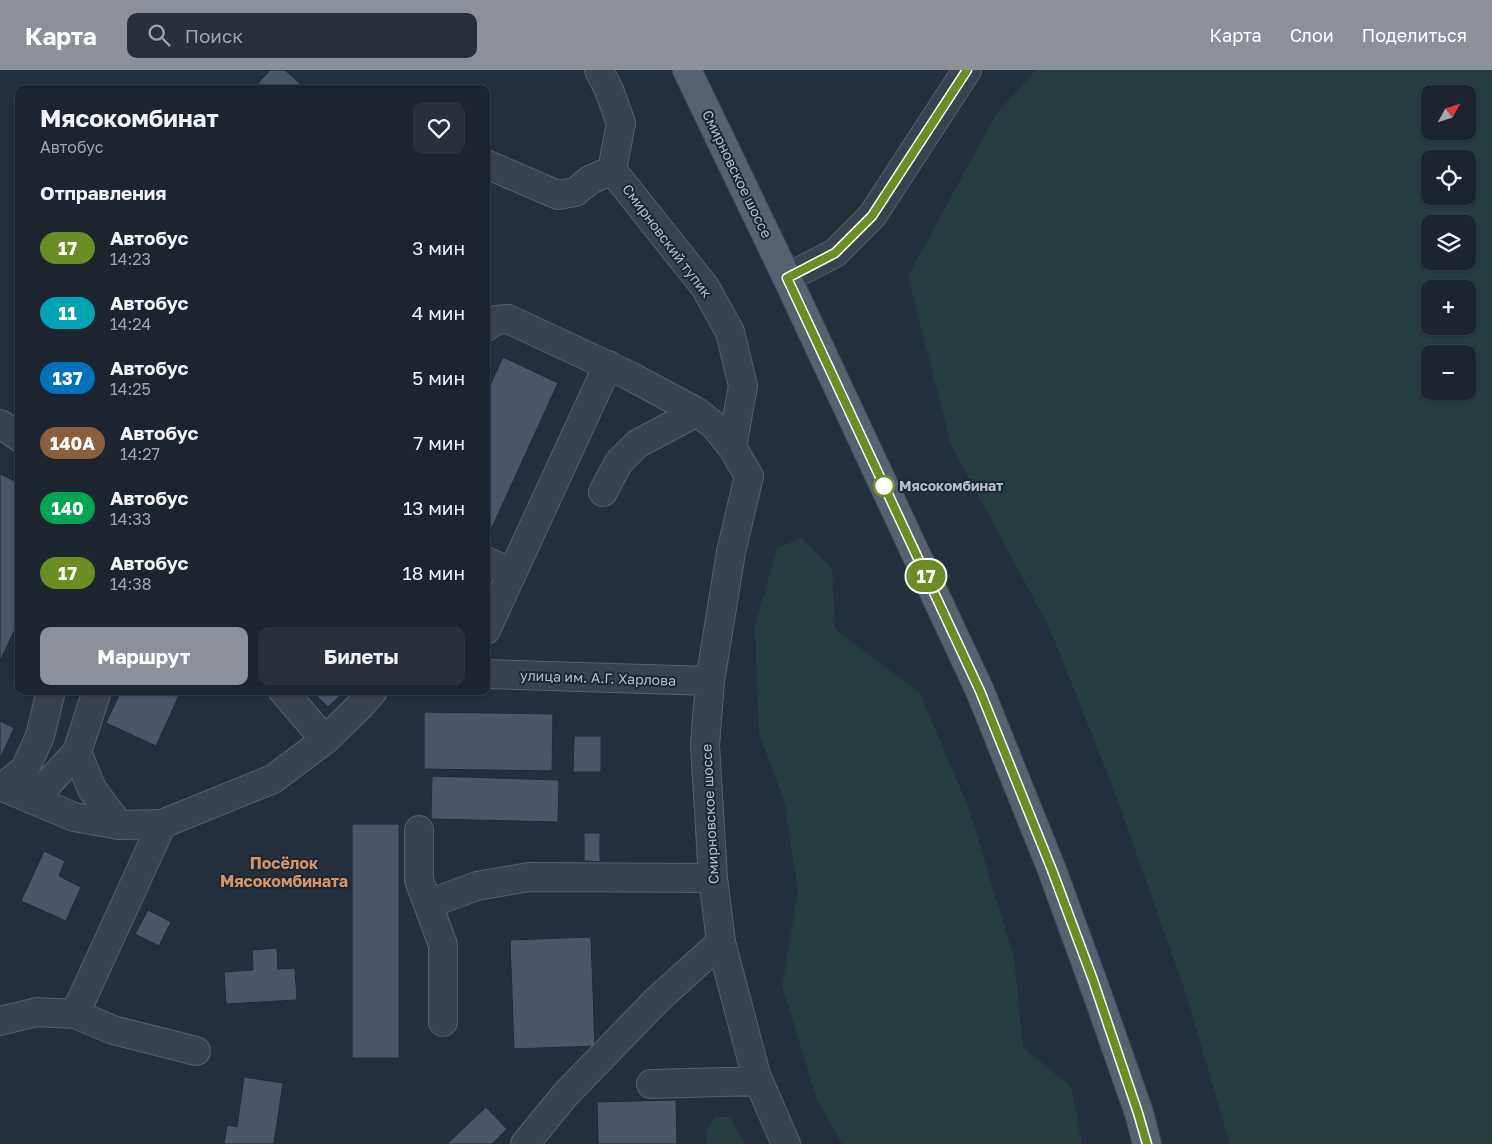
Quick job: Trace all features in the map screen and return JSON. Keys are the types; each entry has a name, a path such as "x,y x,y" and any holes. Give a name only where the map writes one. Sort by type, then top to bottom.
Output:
{"main road":[{"name":"Смирновское шоссе","path":"687,70 787,278 980,691 1052,870 1093,980 1147,1144"}],"street":[{"path":"490,166 558,194 575,192 590,180 612,170 621,123 609,90 599,70"},
{"path":"787,278 835,253 872,216 967,70"},
{"name":"Смирновский тупик","path":"612,170 705,287 730,332 743,386 732,447"},
{"path":"490,324 496,320 508,320 630,376 697,412 716,426 732,447"},
{"path":"490,621 608,366"},
{"path":"603,492 619,462 637,444 697,412"},
{"path":"0,424 15,433"},
{"name":"Смирновское шоссе","path":"732,447 749,476 731,552 710,681 705,745 713,878 721,942 758,1081 786,1144"},
{"path":"490,563 512,573"},
{"name":"улица им. А.Г. Харлова","path":"490,674 710,681"},
{"path":"1,787 25,769 40,736 50,695"},
{"path":"33,800 77,752 96,695"},
{"path":"286,695 325,740"},
{"path":"1,787 74,817 119,825 162,824 273,779 325,740 369,695"},
{"path":"77,752 92,789 119,825"},
{"path":"75,1014 162,824"},
{"path":"419,830 419,880 443,945 443,1022"},
{"path":"428,904 477,886 529,877 713,878"},
{"path":"525,1144 565,1095 650,1006 721,942"},
{"path":"0,1021 37,1012 75,1014 113,1030 196,1051"},
{"path":"651,1084 758,1081"}],"green space":[{"path":"1036,70 1492,70 1492,1144 1230,1144 1187,997 1114,790 1050,629 951,445 908,276 996,114"},
{"path":"801,538 832,569 835,629 920,693 969,809 1014,958 1023,1047 1071,1087 1082,1144 842,1144 817,1100 782,986 798,893 785,804 759,733 755,626 777,548"},
{"path":"715,1117 730,1117 745,1144 707,1144 706,1131"}],"building":[{"path":"270,70 285,70 302,85 257,85"},
{"path":"503,357 558,383 490,532 490,385"},
{"path":"0,474 15,481 15,629 0,661"},
{"path":"119,695 179,695 156,746 106,723"},
{"path":"316,695 341,695 328,707"},
{"path":"424,712 553,714 552,771 424,769"},
{"path":"0,721 14,728 0,759"},
{"path":"574,736 601,736 601,772 573,772"},
{"path":"432,776 559,780 558,822 431,819"},
{"path":"352,824 399,824 399,1058 352,1058"},
{"path":"584,833 600,833 600,862 584,861"},
{"path":"44,851 65,861 59,876 81,887 66,921 21,901"},
{"path":"148,910 171,922 159,946 135,934"},
{"path":"591,937 595,1046 514,1049 510,940"},
{"path":"277,948 278,969 295,968 297,1000 226,1004 224,972 253,970 252,950"},
{"path":"244,1077 283,1083 274,1144 224,1144 227,1125 237,1127"},
{"path":"676,1100 677,1144 598,1144 597,1102"},
{"path":"486,1107 507,1129 492,1144 447,1144"}],"bus line":[{"name":"17","path":"967,70 872,216 835,253 787,278 980,691 1052,870 1093,980 1147,1144"}],"place":[{"name":"Мясокомбинат","path":"884,486"}],"district":[{"name":"Посёлок Мясокомбината","path":"284,872"}]}
